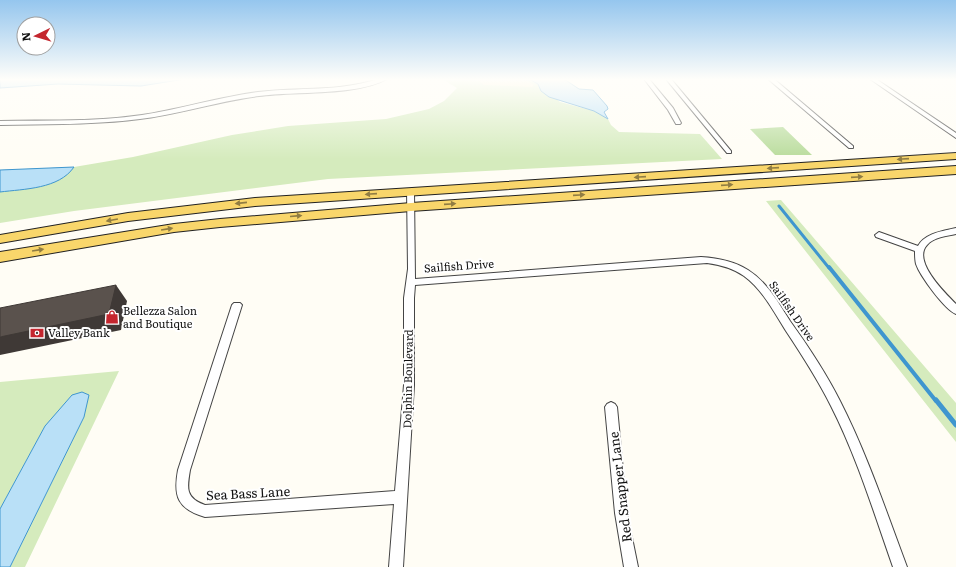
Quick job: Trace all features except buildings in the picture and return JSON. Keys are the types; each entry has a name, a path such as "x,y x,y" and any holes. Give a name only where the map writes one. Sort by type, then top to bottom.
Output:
{"main road":[{"path":"0,239 128,217 255,202 956,156"},
{"path":"923,158 939,171"},
{"path":"0,257 174,228 411,206 956,170"},
{"path":"679,174 688,188"}],"street":[{"path":"0,123 98,121 139,118 202,105"},
{"path":"668,105 678,123"},
{"path":"690,105 729,152"},
{"path":"802,105 851,147"},
{"path":"911,105 956,136"},
{"name":"Dolphin Boulevard","path":"396,567 410,385 409,298 412,269 410,191"},
{"path":"956,230 938,234 922,244 919,258 929,282 956,310"},
{"path":"879,235 920,250"},
{"name":"Sailfish Drive","path":"411,282 701,260 724,262 741,270 749,275 765,290 821,376 844,420 900,567"},
{"name":"Sea Bass Lane","path":"237,305 184,470 182,493 187,503 196,509 206,511 401,496"},
{"name":"Red Snapper Lane","path":"611,407 621,513 632,567"}],"green space":[{"path":"436,105 573,105 594,111 608,119 611,125 619,132 700,134 722,159 328,179 74,211 0,223 0,170 74,167 133,157 232,135 288,126 386,119 429,109"},
{"path":"783,127 812,155 775,155 750,129"},
{"path":"781,200 956,403 956,442 766,201"},
{"path":"119,371 25,567 10,567 84,417 45,426 0,509 0,382"}],"water":[{"path":"576,105 607,105 608,109 604,112 608,119 594,111"},
{"path":"74,167 59,180 50,184 30,189 0,192 0,170"},
{"path":"82,392 89,395 84,417 10,567 0,567 0,509 45,426 72,395"}],"waterway":[{"path":"779,206 829,268"},
{"path":"829,267 936,401"},
{"path":"936,400 956,425"}],"place":[{"name":"Bellezza Salon and Boutique","path":"112,317"},
{"name":"Valley Bank","path":"37,333"}]}
